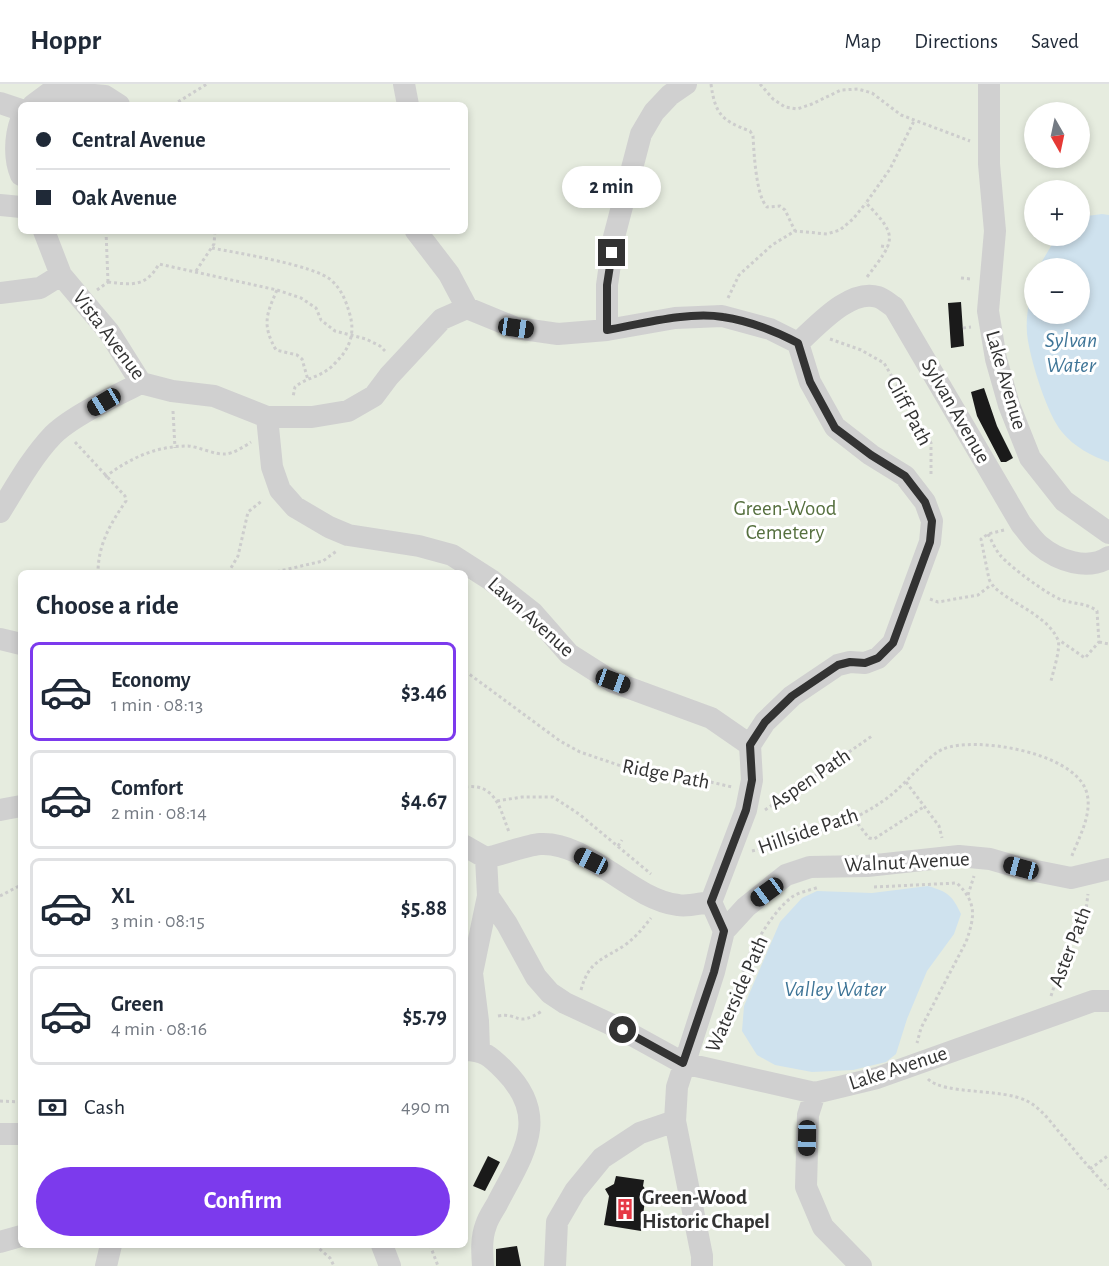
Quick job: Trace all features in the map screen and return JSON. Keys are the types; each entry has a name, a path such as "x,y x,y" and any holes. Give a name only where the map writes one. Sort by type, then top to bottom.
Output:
{"lane":[{"path":"404,84 407,102"},
{"path":"607,330 607,285 614,237 640,134 654,112 670,95 686,84"},
{"name":"Lake Avenue","path":"989,84 989,164 995,231 988,310 996,359 1030,458 1064,501 1109,533"},
{"path":"37,102 55,87 105,96 114,102"},
{"path":"0,103 18,109"},
{"path":"18,128 18,168"},
{"path":"0,205 18,207"},
{"path":"45,234 62,275"},
{"path":"418,234 449,274 467,308 516,328 558,334 607,330 675,318 720,316 805,337"},
{"name":"Vista Avenue","path":"0,293 40,288 62,275 110,332 141,383 172,391 214,396 267,417 312,417 348,411 374,396 399,365 442,320 467,308"},
{"path":"805,337 836,309 859,297"},
{"name":"Sylvan Avenue","path":"859,297 877,297 894,307 1023,527 1039,545 1055,556 1077,564 1100,563 1109,557"},
{"path":"702,1266 700,1245 675,1121 677,1087 694,1066 724,931 711,902 744,814 750,791 752,780 750,745 765,722 792,696 838,665 850,662 865,663 878,658 893,643 930,542 932,521 925,502 905,476 871,455 835,428 810,382 805,337"},
{"path":"0,512 20,479 53,435 62,427 104,402 141,383"},
{"name":"Lawn Avenue","path":"267,417 273,467 280,490 295,507 329,527 348,535 419,546 452,555 491,580 533,613 569,654 613,681 711,718 750,745"},
{"path":"0,639 18,643"},
{"path":"0,810 18,807"},
{"path":"468,848 486,858 539,844 563,847 600,866 642,893 658,899 680,906 711,902"},
{"name":"Walnut Avenue","path":"724,931 746,907 786,875 810,867 867,866 947,857 990,860 1071,876 1109,869"},
{"path":"483,1266 482,1246 486,1224 525,1150 530,1124 527,1104 513,1079 494,1060 472,1050 478,1021 472,973 488,896 486,858"},
{"path":"488,896 507,924 536,977 550,993 565,1002"},
{"name":"Lake Avenue","path":"565,1002 694,1066 815,1093 877,1078 1093,1001 1109,1001"},
{"path":"815,1093 808,1115 806,1187 823,1227 861,1266"},
{"path":"555,1266 557,1222 575,1191 602,1158 640,1133 675,1121"},
{"path":"0,1134 18,1134"},
{"path":"0,1242 18,1237"},
{"path":"106,1266 110,1248"},
{"path":"383,1248 390,1266"}],"path":[{"path":"179,102 207,84"},
{"path":"711,84 717,111 724,120 750,131 753,136 763,204 767,207 780,206 785,210 795,231"},
{"path":"760,84 773,99 785,108 796,109 841,90 858,88 872,93 901,115 973,142 989,144"},
{"path":"720,316 739,275 772,244 795,231 826,234 840,230 853,219 890,169 915,119"},
{"path":"859,297 859,287 888,247 889,236 884,222 866,203"},
{"path":"106,234 108,282 140,284 153,274 159,264 277,290 301,298 316,308 321,320 335,331 380,346 399,365"},
{"path":"196,271 214,244 214,234"},
{"path":"881,246 888,247"},
{"path":"212,248 307,269 330,279 345,296 352,322 352,335 345,351 327,372 299,383 295,387 292,402"},
{"path":"277,290 266,323 269,338 276,350 297,355 302,359 308,380"},
{"name":"Cliff Path","path":"805,337 861,350 884,363 931,443 931,479 925,502"},
{"path":"172,401 175,448"},
{"path":"62,427 105,477 125,496 126,501 107,528 98,560 98,570"},
{"path":"105,477 133,458 162,449 196,447 226,454 256,439"},
{"path":"230,570 238,556 248,512 269,495"},
{"path":"988,534 999,554 1042,589 1062,600 1090,605 1097,611 1099,642 1085,658 1059,640 1039,617 997,591 992,585 981,539 988,534 1023,527"},
{"path":"283,570 323,561 333,556 347,541 348,535"},
{"path":"910,594 938,602 978,596 992,585"},
{"path":"1051,681 1059,640"},
{"path":"1099,642 1109,644"},
{"name":"Ridge Path","path":"468,673 560,741 580,752 633,770 653,774 676,774 750,791"},
{"name":"Aspen Path","path":"744,814 758,813 768,808 872,736"},
{"name":"Hillside Path","path":"727,857 771,846 854,819 883,801 941,750 984,744 1013,748 1061,764 1077,776 1085,788 1088,813 1071,876"},
{"path":"906,782 939,826 947,857"},
{"path":"468,787 486,789 497,801 516,851"},
{"path":"478,1021 501,1015 520,1020 528,1019 542,1010 565,1002 578,1002 584,978 592,965 639,934 659,908 657,882 649,871 579,814 553,797 522,797 497,801"},
{"path":"854,819 869,838 874,839 925,806"},
{"path":"618,846 622,840"},
{"name":"Aster Path","path":"1044,1018 1067,946 1086,910 1089,896 1071,876"},
{"path":"872,887 957,884 968,895 972,907 971,928 966,942 921,1028 916,1047 918,1064 931,1082 944,1087 1008,1094 1028,1102 1044,1114 1089,1169 1109,1189"},
{"name":"Waterside Path","path":"694,1066 760,936 780,909 794,896 823,886"},
{"path":"0,896 18,887"},
{"path":"0,1101 18,1102"},
{"path":"1089,1169 1109,1155"},
{"path":"318,1248 330,1258 334,1266"},
{"path":"431,1248 438,1266"}],"green space":[{"name":"Green-Wood Cemetery","path":"0,84 1109,84 1109,1266 0,1266"}],"water":[{"name":"Sylvan Water","path":"1109,215 1109,462 1077,446 1056,424 1037,375 1028,341 1027,324 1090,324 1090,258 1044,258 1051,246 1090,246 1090,216"},
{"name":"Valley Water","path":"928,886 949,895 961,914 954,934 927,971 907,1019 896,1054 886,1062 853,1070 812,1072 775,1065 757,1055 742,1031 744,1006 780,922 802,898 817,891 872,893"}],"building":[{"path":"961,302 964,346 951,348 948,303"},
{"path":"984,388 997,426 1013,458 1006,462 1001,462 977,416 971,392"},
{"path":"488,1156 500,1162 485,1191 473,1186"},
{"name":"Green-Wood Historic Chapel","path":"616,1176 644,1180 643,1186 651,1197 645,1200 641,1231 604,1225 609,1196 605,1189 614,1184"},
{"path":"517,1246 521,1266 496,1266 496,1249"}],"place":[{"name":"Green-Wood Historic Chapel","path":"625,1209"}],"route":[{"path":"612,253 607,285 607,330 675,318 722,316 770,329 798,343 810,382 835,428 871,455 905,476 925,502 932,521 930,542 893,643 878,658 865,663 850,662 838,665 792,696 765,722 750,745 752,780 746,810 711,902 724,931 714,972 683,1063 623,1030"}]}
